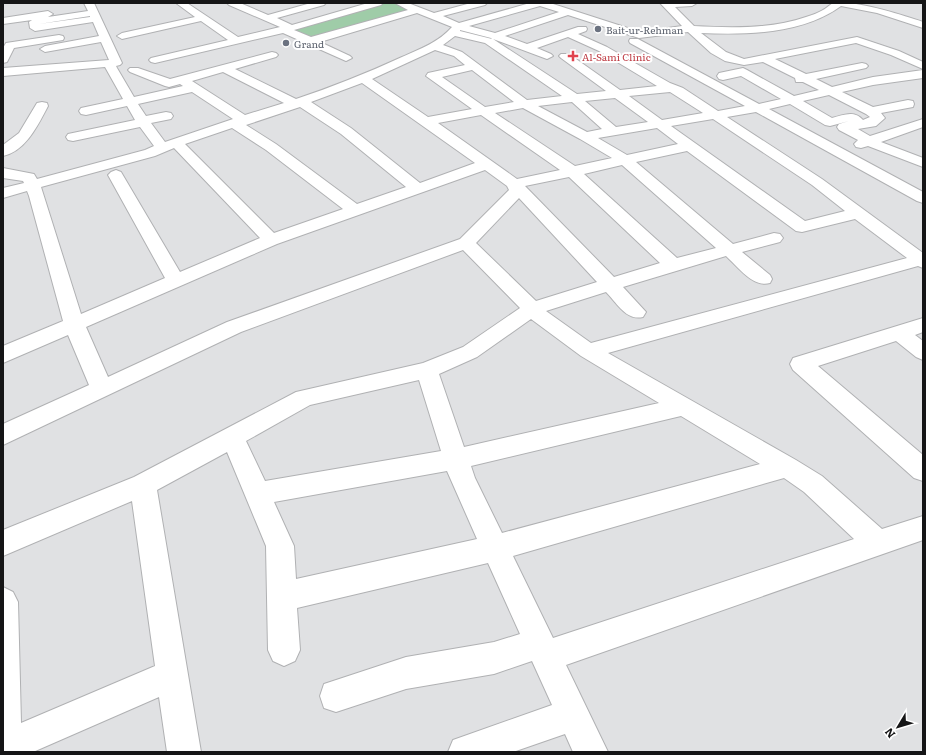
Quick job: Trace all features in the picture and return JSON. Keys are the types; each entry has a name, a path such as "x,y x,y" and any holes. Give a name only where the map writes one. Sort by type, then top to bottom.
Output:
{"street":[{"path":"134,70 170,83 226,69 272,55 241,40 203,18 181,3"},
{"path":"232,3 268,18 310,41 346,58"},
{"path":"268,18 321,3"},
{"path":"155,60 218,46 378,3"},
{"path":"434,16 482,3"},
{"path":"3,193 150,153 169,145 298,103 363,78 434,46 456,29 540,3 600,23 637,38 732,94 923,198"},
{"path":"666,4 692,3"},
{"path":"857,213 802,227 566,56 621,46 637,38 681,29 728,30 758,28 801,22 824,15 839,3 879,11 923,25"},
{"path":"404,4 418,6 456,29 489,41 574,98 612,131"},
{"path":"666,4 691,29 719,53 734,61 744,62 857,40 895,53 923,66"},
{"path":"244,8 258,5"},
{"path":"310,41 418,6"},
{"path":"6,15 54,7"},
{"path":"903,9 923,16"},
{"path":"495,36 569,12"},
{"path":"6,15 93,16"},
{"path":"6,15 8,26 24,36 32,34 42,41 46,50 38,69"},
{"path":"93,16 35,28 34,22 93,16"},
{"path":"3,60 10,45 42,41 93,16"},
{"path":"42,41 93,16"},
{"path":"3,72 116,63 93,16"},
{"path":"122,36 203,18"},
{"path":"527,48 600,23"},
{"path":"159,28 190,52"},
{"path":"456,29 495,36 547,56"},
{"path":"569,34 603,49 670,88 679,91 817,182 922,261"},
{"path":"218,46 243,64"},
{"path":"434,46 458,54 525,104 585,136 625,160 763,279"},
{"path":"895,53 914,50"},
{"path":"789,53 858,85"},
{"path":"408,58 441,74"},
{"path":"764,58 871,111 878,118 871,123 844,127 880,147 923,163"},
{"path":"110,63 130,102 143,122 271,240"},
{"path":"474,66 432,76 573,172 673,266"},
{"path":"732,94 862,66"},
{"path":"226,69 298,103 346,131 418,189"},
{"path":"706,79 743,72 830,122 851,117 863,124"},
{"path":"585,136 758,108 858,85 919,77"},
{"path":"363,78 514,184 636,312"},
{"path":"182,80 240,122 355,211"},
{"path":"86,111 193,88"},
{"path":"426,121 525,104 670,88"},
{"path":"871,111 916,104"},
{"path":"3,152 24,136 42,106"},
{"path":"73,137 166,116"},
{"path":"837,152 923,123"},
{"path":"3,133 24,136"},
{"path":"514,184 691,146"},
{"path":"85,154 93,168"},
{"path":"3,355 271,240 487,164"},
{"path":"3,173 29,177 74,324 102,389"},
{"path":"116,175 176,281"},
{"path":"3,435 234,327 412,264 466,243 517,191 514,184"},
{"path":"3,543 143,485 304,398 427,370 470,352 532,309 610,284 774,238"},
{"path":"466,243 542,319 588,351 787,467 813,484 878,543"},
{"path":"588,351 922,261"},
{"path":"923,325 801,364 923,470"},
{"path":"899,333 923,352"},
{"path":"427,370 462,478 591,752"},
{"path":"257,494 455,459 683,407"},
{"path":"232,436 280,546 284,650"},
{"path":"282,597 495,548 787,467"},
{"path":"143,485 184,752"},
{"path":"336,696 406,673 543,649 923,528"},
{"path":"3,602 4,749 173,675"},
{"path":"465,752 573,714"}],"green space":[{"path":"383,3 398,3 414,10 311,39 291,29"}],"place":[{"name":"Bait-ur-Rehman","path":"598,29"},
{"name":"Grand","path":"286,43"},
{"name":"Al-Sami Clinic","path":"573,56"}]}
